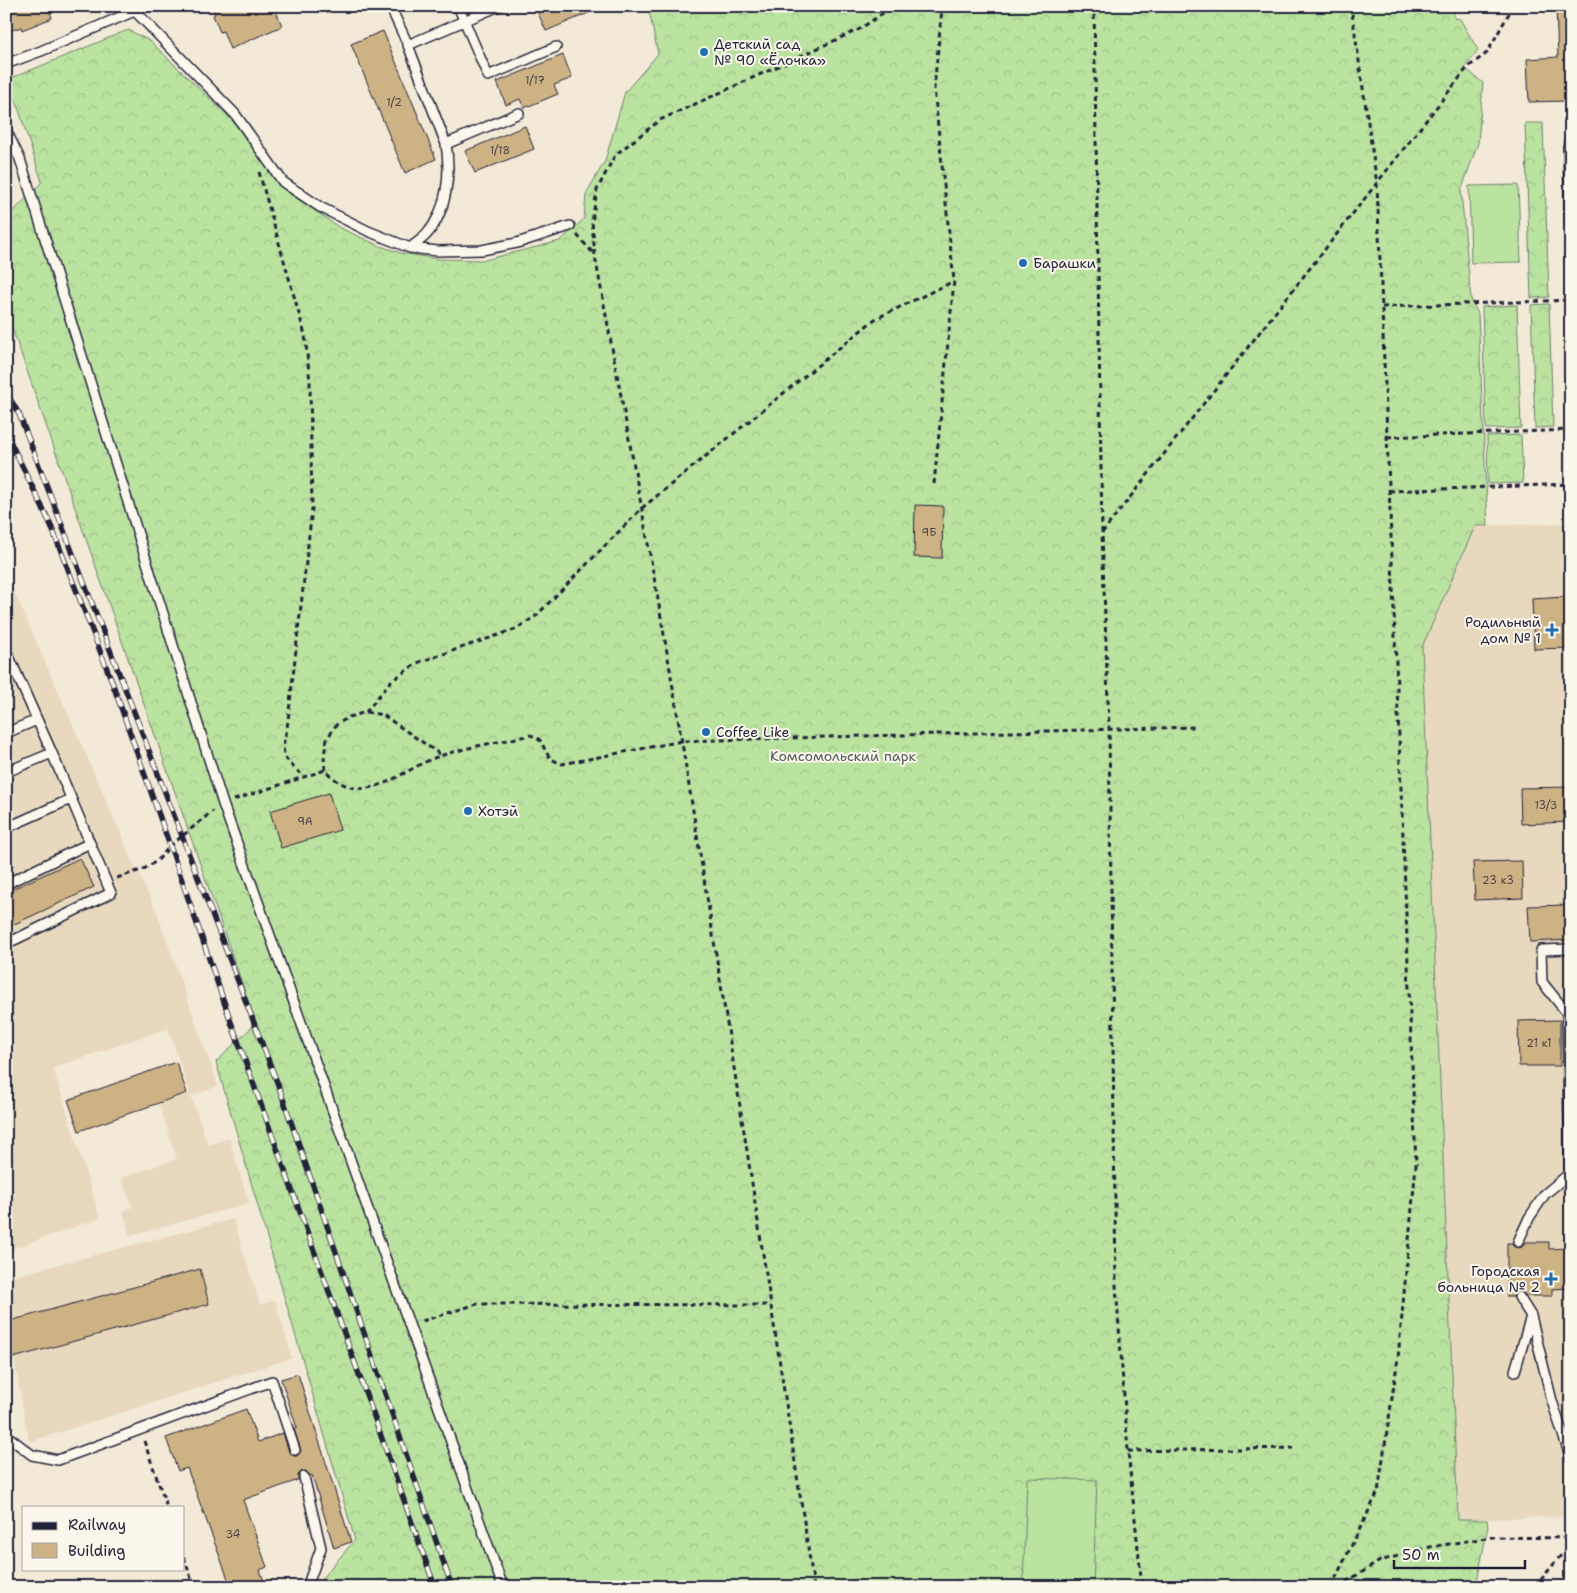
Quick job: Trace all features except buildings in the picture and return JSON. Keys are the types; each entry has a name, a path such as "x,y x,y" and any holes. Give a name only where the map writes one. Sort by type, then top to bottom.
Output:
{"lane":[{"path":"6,64 146,6"},
{"path":"390,6 408,45 446,144 449,160 444,202 435,222 426,235 410,248"},
{"path":"458,6 488,76 556,47"},
{"path":"408,45 499,6"},
{"path":"134,12 235,114 284,182 320,207 368,231 410,248 438,251 482,250 517,244 570,226"},
{"path":"446,144 519,113"},
{"path":"6,130 20,159 222,804 503,1587"},
{"path":"1571,134 1568,147 1571,249"},
{"path":"6,650 38,720 111,893 6,944"},
{"path":"6,677 16,673"},
{"path":"6,733 38,720"},
{"path":"6,772 52,753"},
{"path":"6,828 71,799"},
{"path":"6,884 90,843"},
{"path":"1518,1242 1529,1218 1546,1194 1570,1174 1567,1013 1542,982 1541,950 1571,949"},
{"path":"1519,1296 1531,1316 1552,1400 1571,1459"},
{"path":"1515,1371 1531,1316"},
{"path":"6,1435 32,1456 58,1460 272,1381 295,1450"},
{"path":"304,1477 321,1548 307,1587"}],"path":[{"path":"814,1587 682,741 642,508 594,256 592,222 597,190 615,155 660,120 860,29 893,6"},
{"path":"934,484 954,281 934,88 941,6"},
{"path":"1094,6 1102,533 1109,728 1116,1286 1128,1452 1142,1587"},
{"path":"1331,1587 1378,1492 1398,1358 1416,1165 1377,184 1350,6"},
{"path":"1102,533 1468,67 1487,53 1514,6"},
{"path":"259,172 305,335 310,382 312,509 287,729 282,747 286,760 304,777"},
{"path":"570,226 594,256"},
{"path":"366,712 390,682 417,662 516,629 536,616 642,508 875,319 954,281"},
{"path":"1382,307 1571,300"},
{"path":"1387,437 1571,430"},
{"path":"1389,491 1571,484"},
{"path":"441,755 384,715 366,712 349,717 336,725 327,739 324,754 325,770 335,780 347,787 359,789 373,787 390,781 441,755 530,735 537,737 552,760 562,764 682,741 1194,727"},
{"path":"106,882 144,869 158,860 176,841 222,804 325,770"},
{"path":"409,1326 477,1304 771,1305"},
{"path":"140,1429 167,1506"},
{"path":"1128,1452 1293,1448"},
{"path":"1338,1587 1380,1562 1430,1547 1492,1537 1571,1538"},
{"path":"1534,1587 1571,1542"},
{"path":"185,1560 194,1587"}],"shaded area":[{"path":"1571,523 1571,1516 1458,1520 1422,647 1475,526"},
{"path":"6,573 156,910 218,1086 191,1096 208,1145 229,1138 249,1203 130,1236 123,1211 133,1207 121,1178 177,1159 159,1104 190,1093 168,1028 53,1068 100,1218 6,1251"},
{"path":"233,1219 260,1305 275,1300 292,1358 29,1442 6,1312 6,1278"}],"green space":[{"name":"Комсомольский парк","path":"648,6 1454,6 1454,18 1460,19 1478,50 1465,68 1483,83 1478,143 1461,191 1471,299 1478,314 1488,526 1475,526 1422,647 1458,1520 1487,1520 1488,1526 1476,1587 324,1587 322,1578 355,1540 216,1062 256,1023 6,311 6,219 42,182 9,79 128,30 150,41 232,120 282,188 340,228 401,253 438,259 485,260 560,241 584,219 586,194 605,161 625,92 658,54"},
{"path":"1525,123 1543,123 1549,297 1531,298"},
{"path":"1518,185 1521,262 1471,263 1469,186"},
{"path":"1549,304 1553,427 1535,428 1531,305"},
{"path":"1517,305 1521,428 1486,429 1482,307"},
{"path":"1521,435 1523,483 1488,484 1487,436"},
{"path":"1027,1478 1097,1480 1093,1587 1023,1587"}],"railway":[{"path":"6,392 19,414 280,1090 452,1587"},
{"path":"6,433 50,523 111,679 231,1022 435,1587"}],"place":[{"name":"Детский сад № 90 «Ёлочка»","path":"704,52"},
{"name":"Барашки","path":"1023,263"},
{"name":"Родильный дом № 1","path":"1552,630"},
{"name":"Coffee Like","path":"706,732"},
{"name":"Хотэй","path":"468,811"},
{"name":"Городская больница № 2","path":"1551,1279"}]}
